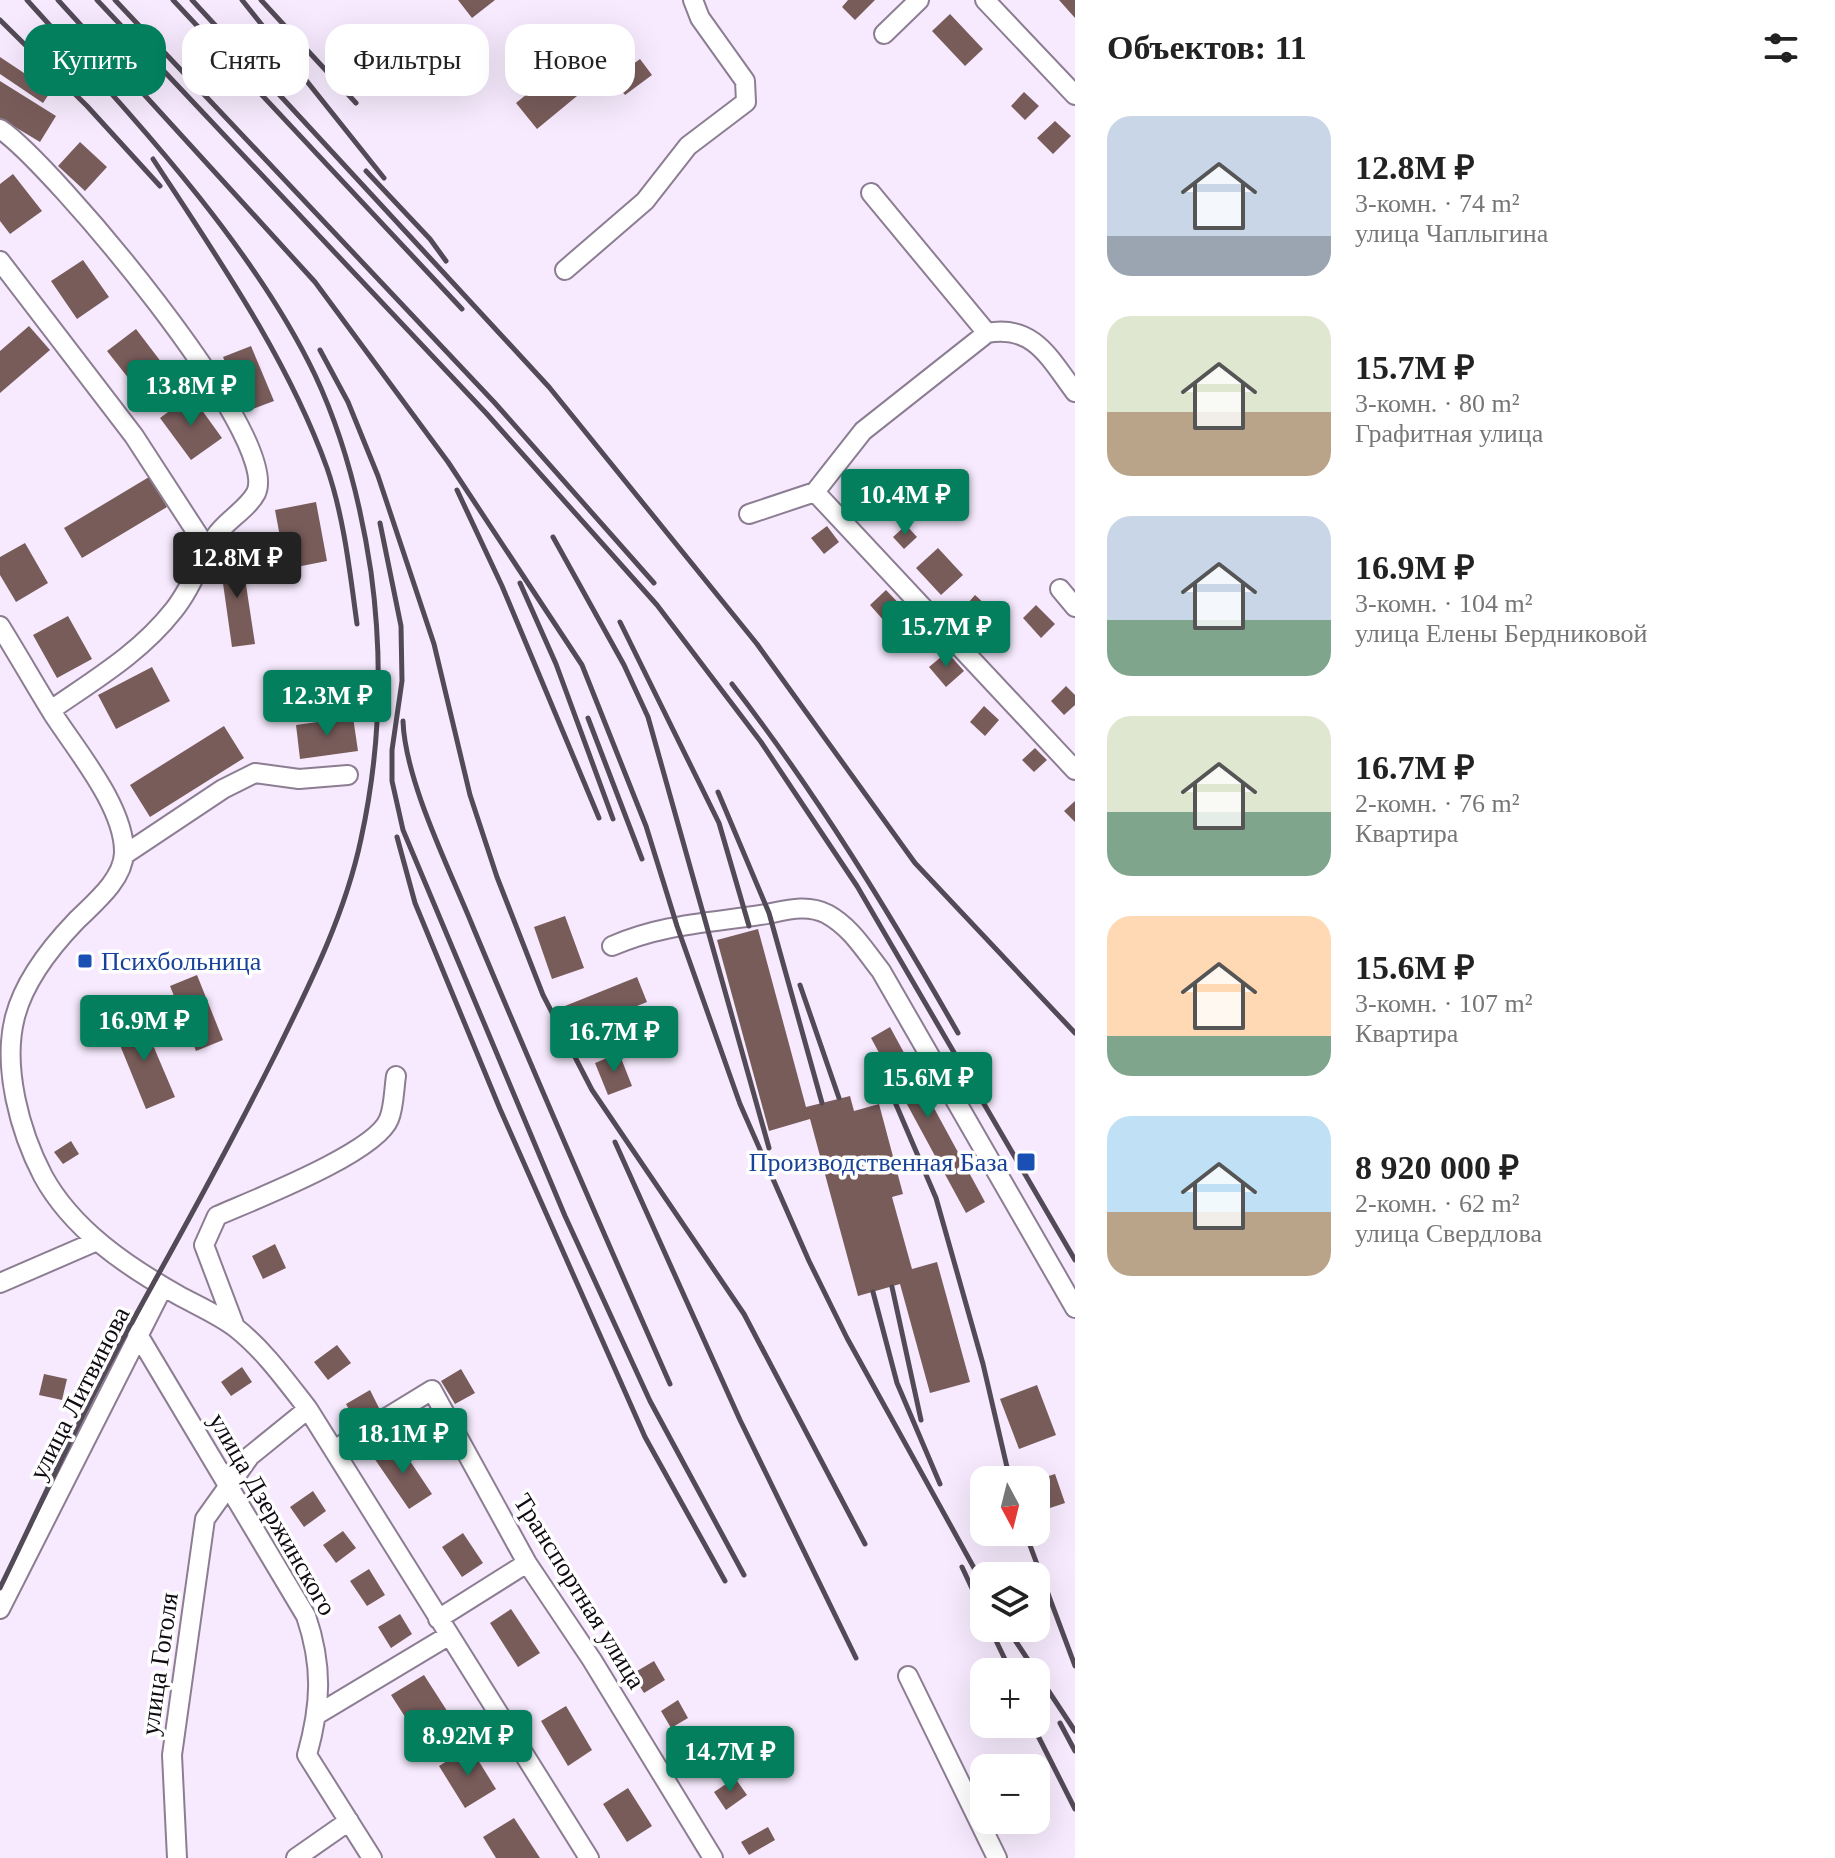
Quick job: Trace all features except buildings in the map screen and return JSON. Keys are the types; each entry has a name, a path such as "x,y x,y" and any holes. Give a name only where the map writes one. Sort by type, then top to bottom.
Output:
{"street":[{"path":"565,270 645,201 688,146 746,102 745,81 700,18 693,0"},
{"path":"884,34 919,0"},
{"path":"985,0 1075,95"},
{"path":"0,129 43,169 128,265 200,361 248,438 259,469 256,493 216,535 175,610 143,645 51,710"},
{"path":"871,193 987,333"},
{"path":"0,261 134,436 208,550"},
{"path":"749,514 815,492 863,431 987,333 1009,329 1024,334 1053,362 1075,392"},
{"path":"815,492 1075,770"},
{"path":"1060,589 1075,607"},
{"path":"0,626 104,792 120,826 124,855 113,882 64,934 7,1014 11,1062 22,1121 43,1175 67,1211 97,1241 163,1287 235,1327 275,1366 308,1409 589,1858"},
{"path":"124,855 223,789 255,773 299,779 348,775"},
{"path":"612,946 640,934 677,926 796,907 825,913 850,931 881,971 1075,1308"},
{"path":"235,1327 204,1245 217,1216 303,1179 367,1143 389,1121 396,1076"},
{"path":"0,1283 97,1241"},
{"name":"улица Литвинова","path":"0,1609 137,1333 163,1287"},
{"name":"улица Дзержинского","path":"137,1333 306,1616 318,1651 318,1714 307,1755 372,1858"},
{"name":"Транспортная улица","path":"334,1450 432,1390 527,1563 592,1660 713,1858"},
{"name":"улица Гоголя","path":"177,1858 172,1755 205,1519 250,1456 308,1409"},
{"path":"438,1619 527,1563"},
{"path":"318,1714 448,1636"},
{"path":"908,1676 997,1858"},
{"path":"296,1858 349,1821"}],"railway":[{"path":"0,1588 94,1394 239,1125 325,950 346,895 361,839 372,773 378,706 375,605 367,547 343,447 315,375 257,275 222,226 145,132 27,0"},
{"path":"58,0 315,282 448,462 582,665 646,826 677,926 740,1104 809,1261 847,1338 971,1562"},
{"path":"97,0 486,413 657,605 761,742 857,886 1075,1260"},
{"path":"115,0 494,402 654,583"},
{"path":"173,0 462,309"},
{"path":"192,0 549,387 757,644 915,863 1075,1033"},
{"path":"242,0 384,178"},
{"path":"261,0 356,103"},
{"path":"0,20 87,106 160,186"},
{"path":"153,159 249,309 311,427 338,506 357,624"},
{"path":"366,171 430,239 446,261"},
{"path":"320,350 348,402 378,476 434,644 470,795 497,877 543,995 592,1090 744,1314 865,1544"},
{"path":"457,490 502,586 599,818"},
{"path":"380,523 401,626 402,681 392,750 392,781 403,830 565,1216 650,1401 744,1575"},
{"path":"553,537 624,665 648,717 769,1148"},
{"path":"520,583 556,664 613,819"},
{"path":"620,622 719,823 749,926"},
{"path":"732,684 851,854 958,1033"},
{"path":"588,718 642,859"},
{"path":"403,721 412,770 430,825 670,1384"},
{"path":"718,792 769,913 822,1103"},
{"path":"397,837 415,903 500,1109 645,1437 725,1581"},
{"path":"800,985 839,1098"},
{"path":"883,1074 936,1198 983,1364 1007,1466"},
{"path":"615,1142 740,1420 856,1658"},
{"path":"892,1287 921,1420"},
{"path":"873,1292 897,1383 940,1484"},
{"path":"1030,1546 1075,1666"},
{"path":"962,1567 970,1584"},
{"path":"997,1642 1004,1658"},
{"path":"1016,1642 1075,1731"},
{"path":"1060,1723 1075,1751"},
{"path":"1039,1738 1075,1809"}],"place":[{"name":"Психбольница","path":"85,961"},
{"name":"Производственная База","path":"1026,1162"}]}
